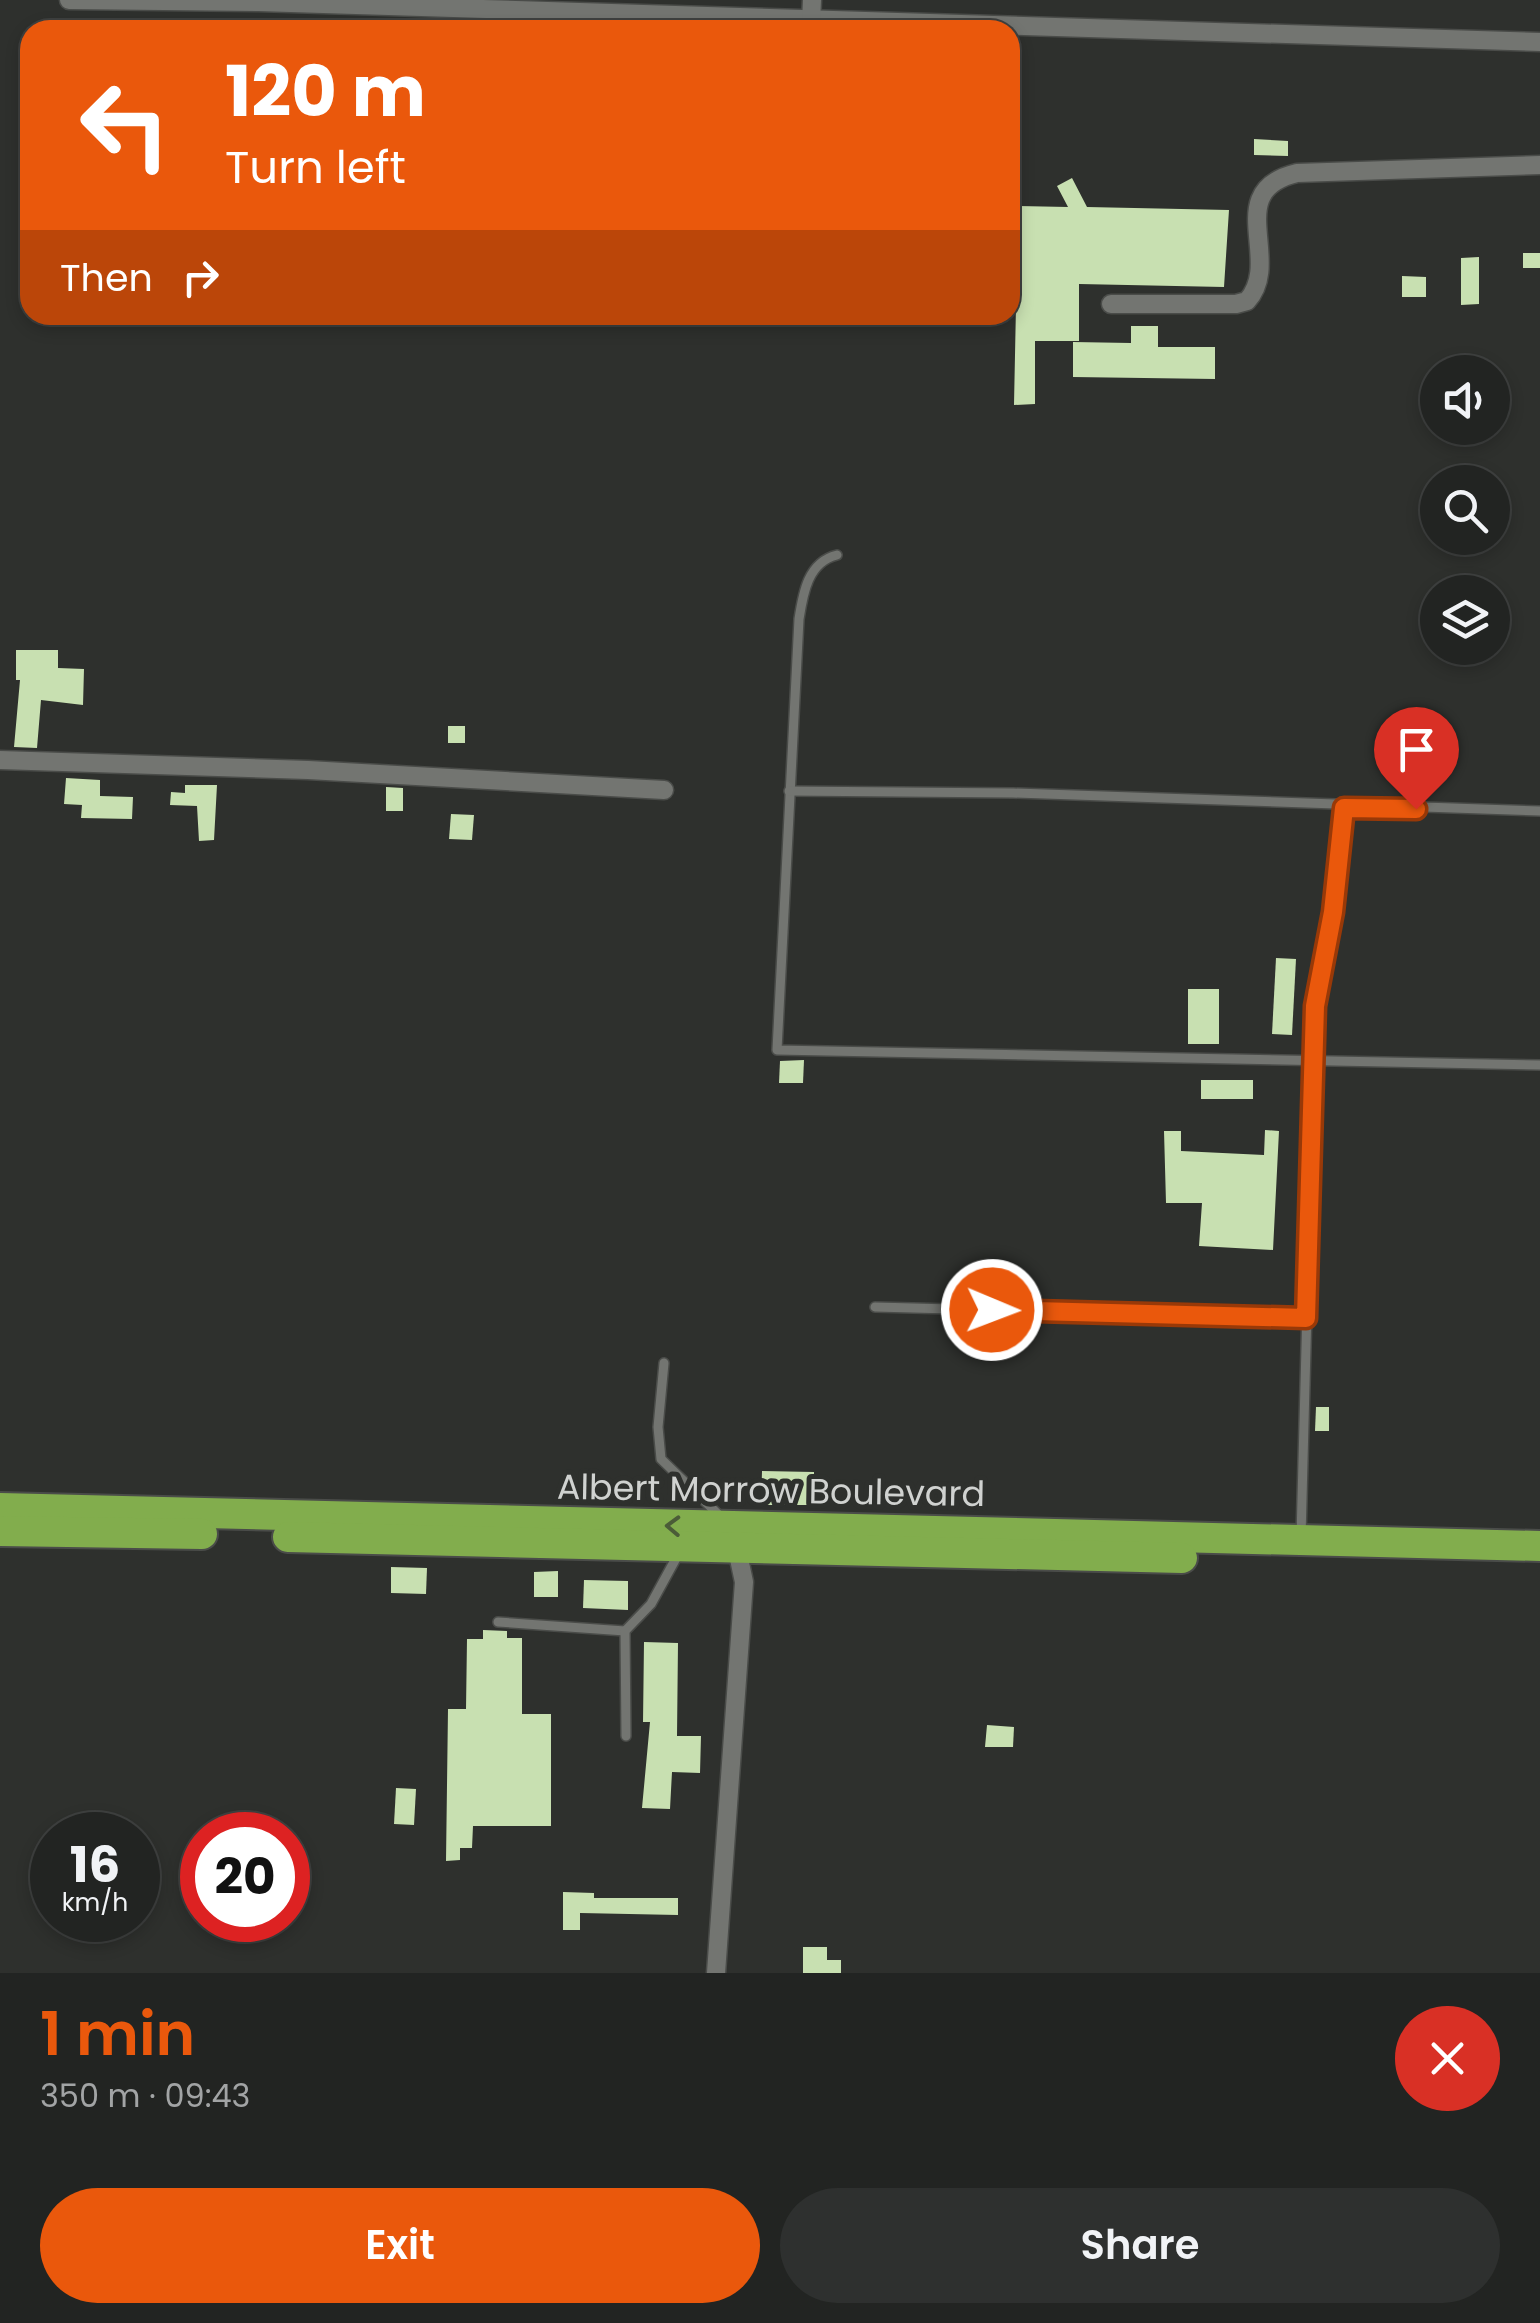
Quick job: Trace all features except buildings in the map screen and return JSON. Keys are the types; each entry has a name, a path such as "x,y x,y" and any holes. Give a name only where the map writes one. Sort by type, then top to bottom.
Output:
{"highway":[{"name":"Albert Morrow Boulevard","path":"0,1508 735,1539 1540,1566"},
{"name":"Albert Morrow Boulevard","path":"0,1530 681,1548 735,1539 1301,1540 1540,1546"}],"street":[{"path":"69,0 258,2 756,20"},
{"path":"1020,28 1540,42"},
{"path":"1111,304 1236,304 1247,300 1256,282 1258,204 1262,189 1275,178 1297,173 1540,165"},
{"path":"0,760 308,770 664,790"},
{"path":"716,1973 744,1582 735,1539"}],"lane":[{"path":"837,555 819,564 802,604 777,1050 1540,1065"},
{"path":"789,791 1014,792 1344,808 1540,811"},
{"path":"1301,1540 1315,1006 1333,912 1344,808"},
{"path":"875,1306 1306,1318"},
{"path":"664,1363 658,1426 661,1459 735,1539"},
{"path":"626,1736 625,1631 651,1604 681,1548"},
{"path":"498,1622 625,1631"}],"route":[{"path":"992,1310 1306,1318 1315,1006 1333,912 1344,808 1416,809"}]}
